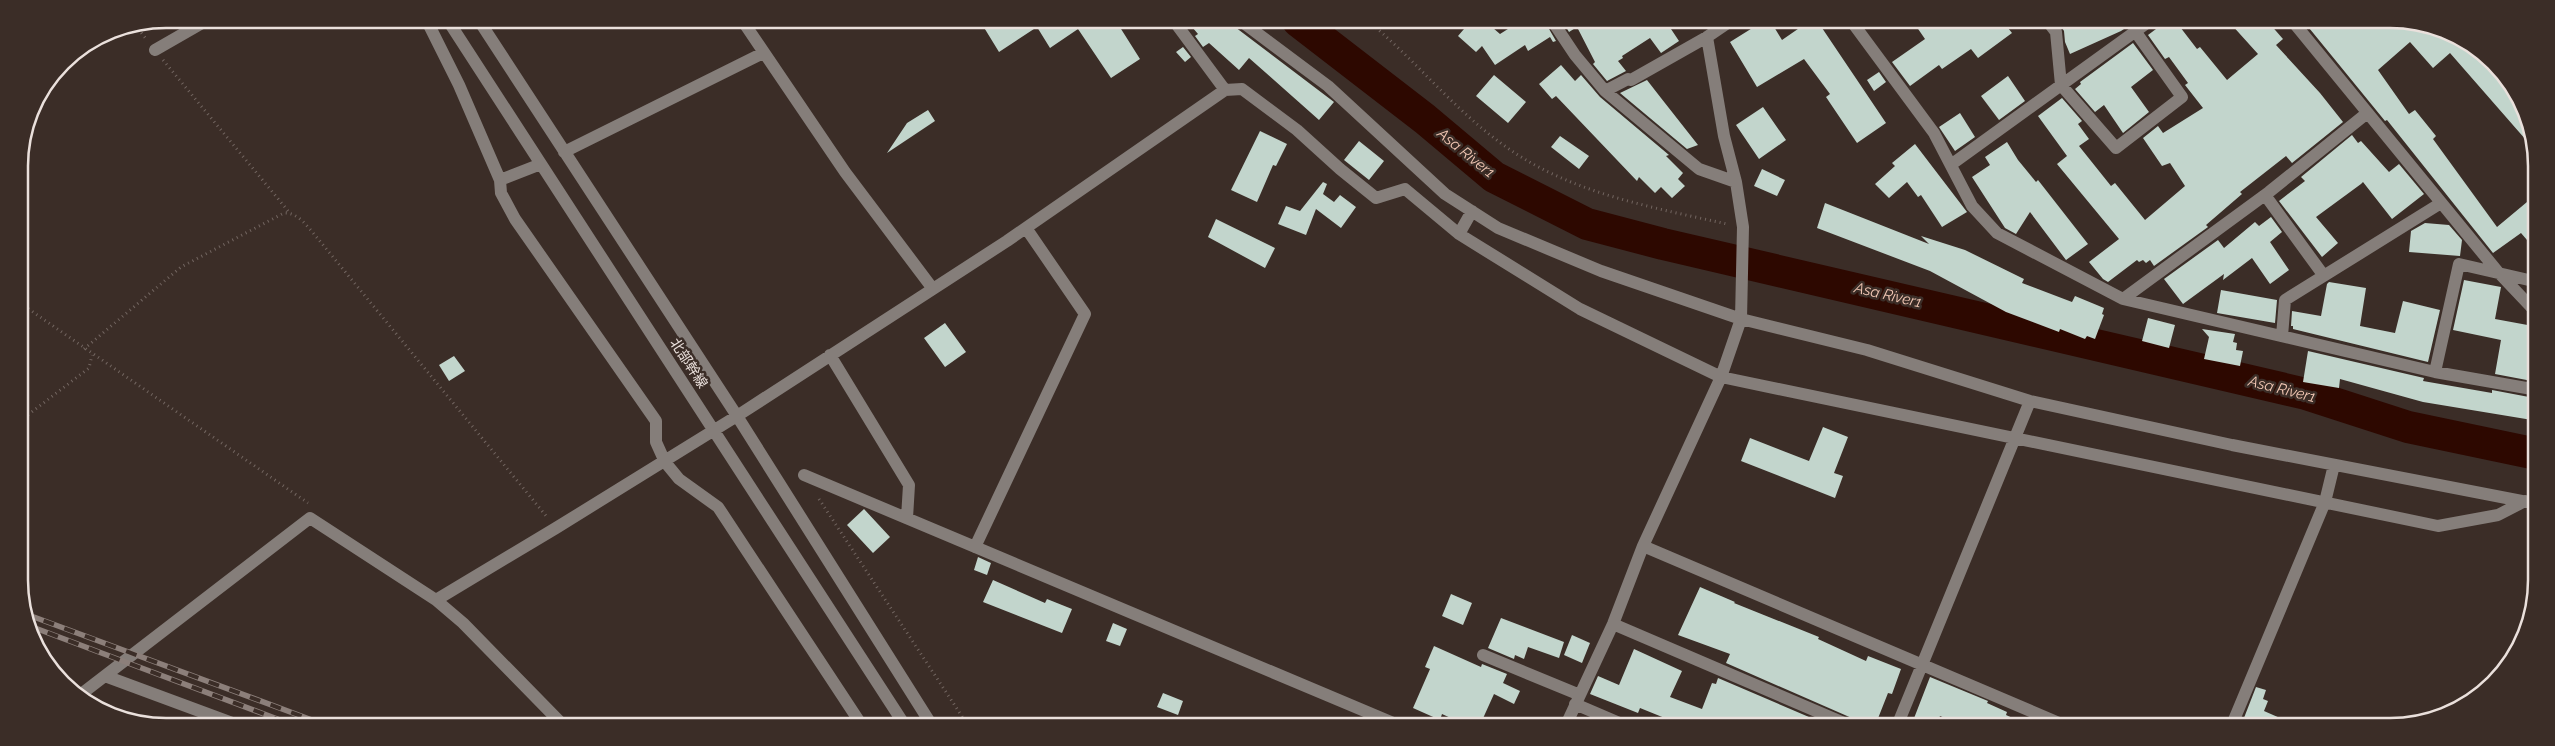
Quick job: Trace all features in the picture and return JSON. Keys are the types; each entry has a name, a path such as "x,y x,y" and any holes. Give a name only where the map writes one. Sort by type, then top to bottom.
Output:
{"street":[{"path":"155,50 193,28"},
{"path":"430,28 459,85 500,180 501,193 515,218 656,421 656,442 665,462 679,480 718,508 857,718"},
{"name":"北部幹線","path":"453,28 900,718"},
{"name":"北部幹線","path":"484,28 737,416 927,718"},
{"path":"747,28 845,172 933,289"},
{"path":"1179,28 1225,90"},
{"path":"1250,28 1328,86 1445,194 1498,228 1600,271 1741,319 1867,350 2030,401 2334,465 2528,502"},
{"path":"1557,28 1575,55 1605,91 1699,169 1736,182"},
{"path":"1605,91 1628,79 1630,80 1721,28"},
{"path":"1856,28 1928,125 1952,164 1972,206 1997,233 2123,299 2435,372 2528,388"},
{"path":"2053,28 2056,32 2061,85 2116,148 2182,97 2136,31"},
{"path":"1952,164 2140,28"},
{"path":"2298,28 2366,114 2498,272 2528,304"},
{"path":"1569,718 1613,624 1643,546 1721,377 1741,319 1743,227 1736,182 1724,136 1707,37"},
{"path":"564,152 763,53"},
{"path":"436,600 665,462 830,356 1026,228 1225,90 1242,89 1297,130 1340,169 1376,198 1405,189 1459,234 1580,310 1721,377 2438,526 2498,515 2528,502"},
{"path":"2123,299 2264,195 2366,114"},
{"path":"500,180 541,164"},
{"path":"2264,195 2324,276"},
{"path":"2282,336 2286,300 2441,203"},
{"path":"1459,234 1472,211"},
{"path":"975,547 1085,314 1026,228"},
{"path":"2435,372 2460,264 2528,280"},
{"path":"830,356 909,485 908,518"},
{"path":"1901,718 1924,665 2030,401"},
{"path":"2235,718 2325,502 2334,465"},
{"path":"804,475 1381,718"},
{"path":"84,692 310,518 436,600 464,623 556,718"},
{"path":"1643,546 2047,718"},
{"path":"1613,624 1832,718"},
{"path":"1483,655 1578,700 1611,718"},
{"path":"104,676 221,718"}],"path":[{"path":"1377,28 1395,43 1472,120 1513,152 1559,176 1611,196 1743,227"},
{"path":"139,30 289,212 297,215 319,240 556,528"},
{"path":"84,349 181,267 289,212"},
{"path":"28,309 92,355 316,508 310,518"},
{"path":"28,415 89,368 92,355"},
{"path":"804,475 963,718"}],"building":[{"path":"984,28 1035,28 999,52"},
{"path":"1038,28 1120,28 1140,59 1111,78 1078,29 1050,48"},
{"path":"1193,28 1236,28 1334,102 1319,120 1249,58 1239,70 1209,43 1203,47 1195,36 1198,34"},
{"path":"1465,28 1493,28 1500,34 1510,28 1548,28 1556,41 1553,42 1550,37 1528,51 1525,45 1495,65 1482,46 1476,52 1458,36"},
{"path":"1567,28 1575,28 1569,32"},
{"path":"1578,28 1670,28 1679,41 1661,53 1650,38 1622,56 1623,58 1618,61 1626,71 1607,81 1593,64 1595,62"},
{"path":"1752,28 1775,28 1782,40 1799,28 1822,28 1886,123 1857,143 1826,97 1830,94 1804,59 1757,87 1730,42"},
{"path":"1917,28 2008,28 2012,33 1978,58 1971,49 1942,69 1939,65 1910,86 1892,62 1925,39"},
{"path":"2062,28 2126,28 2070,54 2065,42"},
{"path":"2157,28 2181,28 2197,49 2200,47 2227,80 2258,54 2235,28 2273,28 2283,39 2276,45 2320,93 2343,122 2292,163 2286,156 2240,192 2242,194 2206,225 2208,227 2154,266 2150,260 2146,263 2143,260 2139,262 2137,260 2108,282 2103,279 2089,262 2119,239 2057,164 2067,156 2038,116 2062,98 2082,121 2078,124 2089,139 2079,146 2111,186 2115,183 2145,220 2185,186 2170,163 2162,166 2143,138 2158,126 2163,133 2203,108 2185,85 2188,83 2169,57 2165,59 2148,35"},
{"path":"2309,28 2389,28 2425,32 2458,46 2487,68 2509,97 2517,113 2525,139 2450,53 2433,68 2410,42 2378,70 2409,114 2415,110 2436,136 2433,139 2497,227 2528,201 2528,241 2521,233 2493,253 2387,120 2385,121"},
{"path":"2133,43 2153,70 2131,87 2149,112 2123,133 2104,105 2095,112 2075,89 2081,84 2080,82"},
{"path":"1183,47 1191,57 1185,62 1176,52"},
{"path":"1561,65 1575,81 1581,75 1600,97 1669,155 1666,156 1683,173 1678,179 1685,186 1672,198 1661,187 1655,193 1639,177 1637,181 1556,96 1552,99 1539,84"},
{"path":"1879,72 1886,82 1874,91 1867,80"},
{"path":"1494,75 1526,102 1508,123 1476,96"},
{"path":"2008,76 2025,101 1999,120 1981,96"},
{"path":"1647,80 1698,145 1687,149 1620,93"},
{"path":"1763,107 1786,140 1759,159 1736,125"},
{"path":"928,110 935,121 887,153 907,123"},
{"path":"1960,113 1975,137 1955,151 1939,127"},
{"path":"1260,131 1287,144 1276,166 1273,165 1257,202 1231,190"},
{"path":"2352,135 2358,143 2361,141 2389,172 2399,164 2424,194 2392,219 2363,182 2316,217 2338,243 2322,257 2279,201 2305,181 2301,177"},
{"path":"1560,136 1589,156 1579,169 1551,147"},
{"path":"1359,141 1384,161 1369,180 1344,160"},
{"path":"2007,142 2018,160 2036,182 2038,180 2088,244 2066,260 2030,212 2016,234 2005,228 1972,177 1990,165 1985,157"},
{"path":"1915,144 1967,212 1942,227 1921,195 1918,197 1907,182 1889,198 1875,184 1895,166 1892,163"},
{"path":"1762,169 1785,180 1777,196 1754,186"},
{"path":"1323,182 1327,184 1323,194 1334,202 1340,195 1356,207 1341,228 1316,209 1306,235 1278,224 1286,206 1300,211"},
{"path":"1825,203 1929,244 1921,236 1965,250 2024,279 2022,283 2072,302 2075,296 2104,308 2102,314 2104,315 2095,339 2087,336 2085,339 2060,329 2059,332 2006,312 1930,271 1817,228"},
{"path":"2271,217 2282,232 2270,242 2289,270 2270,284 2252,258 2223,280 2224,274 2183,304 2164,279 2218,240 2224,248 2255,222 2259,226"},
{"path":"1216,219 1275,248 1265,268 1208,237"},
{"path":"2425,223 2449,225 2462,240 2460,256 2409,252 2411,231"},
{"path":"2464,280 2501,287 2495,319 2528,325 2528,380 2495,374 2501,340 2453,330"},
{"path":"2329,282 2366,288 2360,326 2395,333 2403,301 2440,310 2428,362 2293,329 2293,326 2291,326 2292,311 2321,316"},
{"path":"2221,290 2277,300 2275,323 2217,313"},
{"path":"2148,318 2175,325 2169,348 2142,341"},
{"path":"945,323 966,352 945,367 924,338"},
{"path":"2202,329 2235,334 2233,342 2237,343 2236,350 2243,351 2240,366 2204,359 2209,337"},
{"path":"2308,351 2424,378 2423,381 2492,393 2492,390 2528,397 2528,419 2423,402 2340,379 2339,388 2303,382"},
{"path":"454,356 465,371 449,381 439,365"},
{"path":"1823,427 1848,437 1834,473 1843,476 1835,498 1741,461 1750,438 1809,461"},
{"path":"864,509 890,537 873,553 847,525"},
{"path":"978,557 991,563 987,575 974,570"},
{"path":"993,580 1045,603 1047,599 1072,609 1062,633 983,602"},
{"path":"1700,587 1734,603 1819,637 1818,639 1866,661 1868,656 1901,669 1892,694 1888,693 1878,718 1852,718 1726,663 1730,654 1678,635"},
{"path":"1451,594 1472,603 1463,625 1442,616"},
{"path":"1501,618 1564,642 1559,658 1528,647 1524,659 1515,655 1514,659 1488,648"},
{"path":"1113,623 1127,629 1120,646 1106,641"},
{"path":"1572,635 1590,643 1582,663 1564,655"},
{"path":"1434,646 1481,667 1482,664 1507,674 1503,683 1520,691 1514,704 1494,694 1483,718 1451,718 1442,714 1441,718 1436,718 1413,708 1430,669 1425,667"},
{"path":"1634,649 1682,671 1670,697 1702,709 1712,683 1716,684 1718,678 1811,718 1665,718 1640,708 1638,713 1590,694 1598,676 1619,685"},
{"path":"1930,677 1988,701 1987,703 2007,712 2006,715 2013,718 1945,718 1940,716 1939,718 1914,718"},
{"path":"2256,687 2266,690 2263,699 2268,701 2264,711 2280,718 2244,718"},
{"path":"1163,693 1183,701 1178,715 1157,707"}],"waterway":[{"name":"Asa River1","path":"1307,28 1425,119 1494,177 1587,224 1663,244 2306,394 2408,427 2528,452"}],"railway":[{"path":"33,617 306,718"},
{"path":"36,628 275,718"}]}
